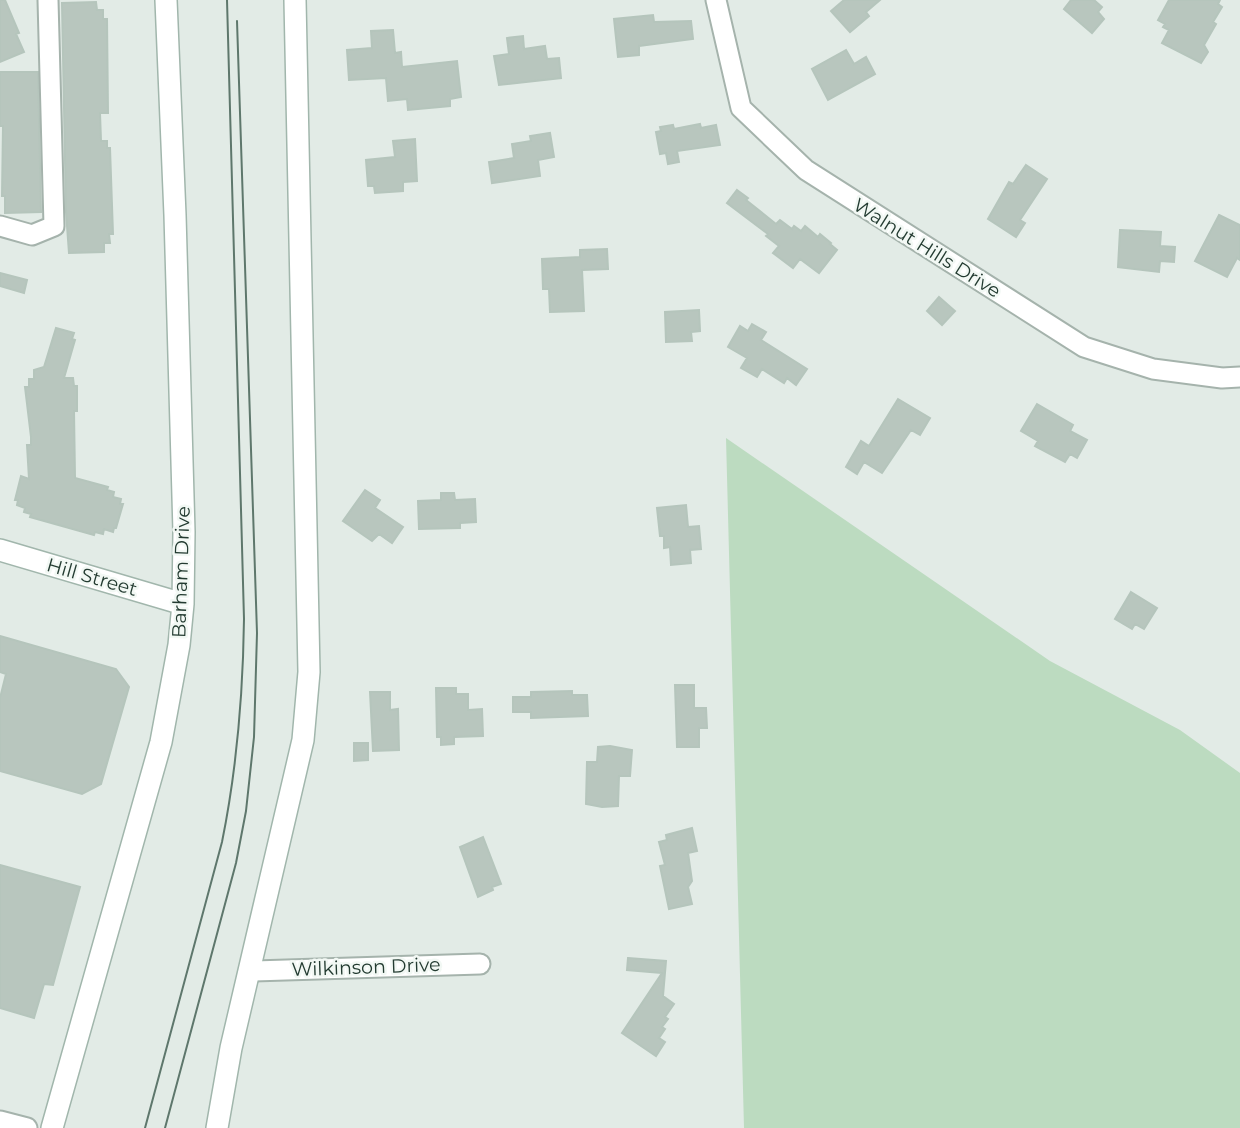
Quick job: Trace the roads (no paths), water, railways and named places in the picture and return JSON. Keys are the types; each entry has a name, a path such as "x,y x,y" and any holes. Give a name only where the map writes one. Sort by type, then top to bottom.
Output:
{"street":[{"path":"0,226 32,235 54,226 48,0"},
{"name":"Barham Drive","path":"52,1128 95,985 161,742 179,645 183,604 184,533 166,0"},
{"path":"217,1128 231,1048 303,740 309,671 295,0"},
{"name":"Walnut Hills Drive","path":"716,0 741,108 806,170 1084,347 1153,369 1222,378 1240,377"},
{"name":"Hill Street","path":"0,550 183,604"},
{"name":"Wilkinson Drive","path":"251,971 480,964"},
{"path":"0,1121 27,1128"}],"tram line":[{"path":"145,1128 222,842 232,787 241,703 244,619 227,0"},
{"path":"165,1128 236,863 246,811 254,737 257,633 237,21"}]}
